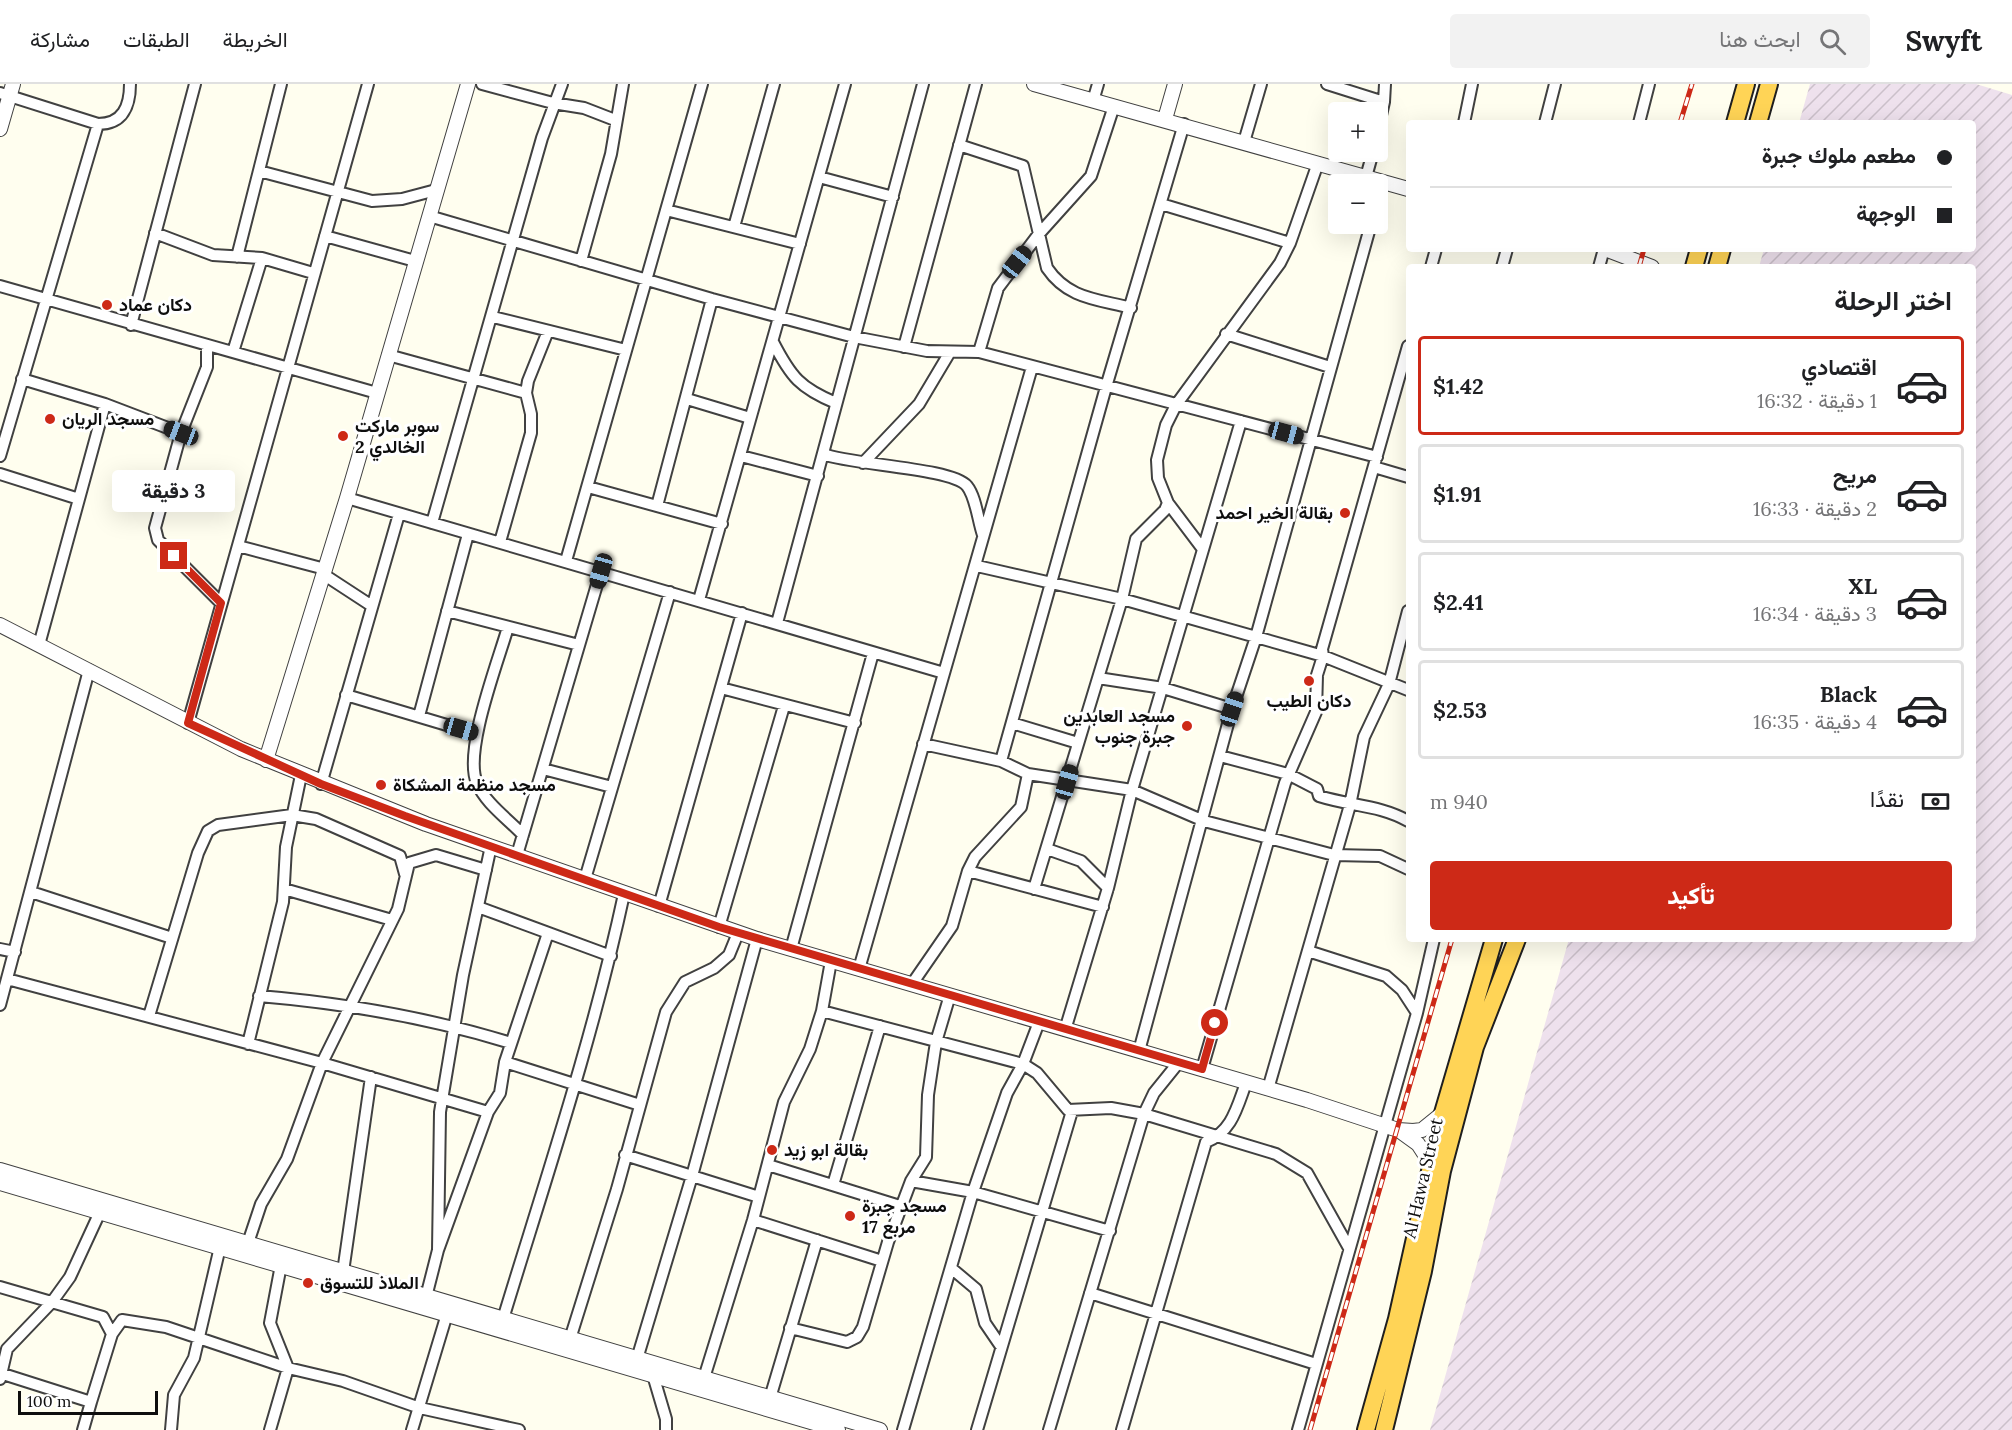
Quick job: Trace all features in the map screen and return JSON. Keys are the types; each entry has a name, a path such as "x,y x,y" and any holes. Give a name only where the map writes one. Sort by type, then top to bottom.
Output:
{"highway":[{"path":"1736,120 1746,84"},
{"path":"1759,120 1769,84"},
{"name":"Al Hawa Street","path":"1366,1430 1397,1319 1443,1113 1493,942"},
{"name":"Al Hawa Street","path":"1384,1430 1423,1271 1442,1171 1475,1047 1516,942"}],"street":[{"path":"0,129 8,91 98,124 109,124 119,119 126,110 130,98 130,84"},
{"path":"131,325 195,84"},
{"path":"237,257 281,84"},
{"path":"188,723 368,84"},
{"path":"266,760 347,498 468,84"},
{"path":"482,84 553,103 585,108 615,120"},
{"path":"432,523 553,103 562,84"},
{"path":"581,261 611,154 615,120 623,84"},
{"path":"566,561 702,84"},
{"path":"734,227 774,84"},
{"path":"699,600 845,84"},
{"path":"777,623 923,84"},
{"path":"904,347 976,84"},
{"path":"1034,84 1184,124 1356,174"},
{"path":"1093,101 1098,84"},
{"path":"1165,119 1175,84"},
{"path":"1244,142 1261,84"},
{"path":"1327,84 1341,86 1384,102 1385,84"},
{"path":"1465,120 1472,84"},
{"path":"1546,120 1555,84"},
{"path":"1640,120 1649,84"},
{"path":"979,352 998,288 1038,235 1091,176 1114,106"},
{"path":"0,456 45,297 52,284 98,124"},
{"path":"1001,762 1106,387 1184,124"},
{"path":"959,145 1023,166 1047,268 1065,290 1131,308"},
{"path":"1202,548 1168,503 1156,470 1166,425 1176,405 1267,281 1290,243 1318,163"},
{"path":"259,171 337,193 382,201 402,200 436,190"},
{"path":"819,177 893,197"},
{"path":"1388,183 1406,188"},
{"path":"1161,204 1290,243"},
{"path":"666,210 800,244"},
{"path":"429,216 512,242 780,318 904,347 950,352 979,352 1309,439 1376,462 1406,476"},
{"path":"155,233 213,255 262,258 314,273"},
{"path":"1139,1051 1204,820 1232,709 1256,637 1309,439 1368,234"},
{"path":"325,236 415,261"},
{"path":"1613,252 1644,264"},
{"path":"233,352 262,258"},
{"path":"0,286 377,393"},
{"path":"657,506 712,299"},
{"path":"493,317 626,350"},
{"path":"500,542 531,434 531,414 526,393 532,369 548,332"},
{"path":"1226,334 1330,367"},
{"path":"773,342 790,374 804,388 836,403"},
{"path":"207,345 207,367 181,433 155,528 156,535 221,603"},
{"path":"863,463 919,404 950,352"},
{"path":"1202,1069 1288,774 1316,712 1317,675 1323,656 1322,649 1406,353"},
{"path":"388,355 526,393"},
{"path":"859,969 923,744 977,566 983,535 1032,367"},
{"path":"22,379 105,404 181,433"},
{"path":"687,399 750,418"},
{"path":"39,645 105,404"},
{"path":"1065,1030 1103,907 1132,790 1241,421"},
{"path":"824,454 863,463 906,469 964,484 970,494 983,535"},
{"path":"741,456 818,476"},
{"path":"0,474 79,499"},
{"path":"588,487 722,524"},
{"path":"347,498 944,673"},
{"path":"1034,889 1122,599 1136,539 1166,510 1168,503"},
{"path":"321,784 399,513"},
{"path":"419,716 468,534"},
{"path":"238,546 324,571 372,606"},
{"path":"977,566 1052,585 1122,599 1323,656 1406,689"},
{"path":"517,855 601,571"},
{"path":"585,879 670,591"},
{"path":"447,611 579,645"},
{"path":"659,906 742,613"},
{"path":"1268,1089 1350,805 1364,737 1389,684 1406,619"},
{"path":"0,625 188,723 321,784 719,927 1385,1125 1398,1130 1418,1144 1431,1164"},
{"path":"508,627 477,734 472,765 477,783 484,794 523,835"},
{"path":"791,950 873,652"},
{"path":"0,1005 89,670"},
{"path":"1098,678 1163,688 1232,709"},
{"path":"720,688 855,723"},
{"path":"346,695 477,734"},
{"path":"719,927 784,706"},
{"path":"1012,723 1078,743"},
{"path":"923,744 1001,762 1028,774 1067,782 1132,790 1204,820 1269,839 1334,855 1380,856 1406,868"},
{"path":"1220,756 1288,774 1317,789 1319,796 1350,805 1381,808 1406,820"},
{"path":"543,769 612,787"},
{"path":"912,984 952,926 968,871 975,857 1016,815 1023,800 1028,774"},
{"path":"248,1044 284,889 286,847 301,775"},
{"path":"149,1016 198,853 208,831 218,825 292,814 316,819 342,833 400,856 406,876"},
{"path":"438,1250 438,1128 442,1097 454,1025 491,846"},
{"path":"1047,849 1081,861 1108,888"},
{"path":"248,1243 261,1204 287,1159 322,1063 392,920 409,862 430,855 486,870"},
{"path":"968,871 1103,907"},
{"path":"284,889 392,920"},
{"path":"30,892 172,938"},
{"path":"503,1319 576,1083 611,956 624,894"},
{"path":"478,907 611,956"},
{"path":"426,1297 438,1250 488,1112 498,1098 511,1042 548,933"},
{"path":"570,1339 671,1001 685,982 723,961 733,950 738,933"},
{"path":"637,1359 692,1176 757,939"},
{"path":"1299,1430 1417,1013 1433,942"},
{"path":"0,949 15,952"},
{"path":"1308,951 1386,976 1402,990 1417,1013"},
{"path":"704,1378 753,1220 784,1102 805,1064 822,1011 831,961"},
{"path":"7,979 322,1063 488,1112"},
{"path":"790,1329 847,1342 857,1337 865,1321 882,1261 911,1181 921,1168 928,1147 926,1114 936,1041 950,995"},
{"path":"259,996 304,999 454,1025 511,1042"},
{"path":"822,1011 1023,1064 1037,1072 1065,1107 1072,1111 1111,1108 1144,1114 1265,1149 1307,1173 1349,1248"},
{"path":"903,1430 973,1192 1007,1093 1023,1064 1039,1022"},
{"path":"833,1185 880,1026"},
{"path":"505,1062 640,1105"},
{"path":"1049,1430 1144,1114 1154,1094 1179,1062"},
{"path":"343,1272 371,1077"},
{"path":"1122,1430 1206,1142 1220,1137 1231,1120 1246,1083"},
{"path":"977,1430 1000,1345 1072,1111"},
{"path":"1398,1130 1422,1130 1443,1113"},
{"path":"625,1155 759,1197"},
{"path":"768,1165 903,1207"},
{"path":"0,1170 880,1430"},
{"path":"911,1181 973,1192 1110,1231"},
{"path":"0,1183 838,1430"},
{"path":"91,1401 1,1377 4,1348 52,1302 80,1259 100,1212"},
{"path":"753,1220 882,1261"},
{"path":"770,1398 817,1240"},
{"path":"171,1430 174,1395 191,1365 220,1247"},
{"path":"270,1430 288,1368 270,1323 281,1265"},
{"path":"951,1268 976,1289 985,1323 1000,1345"},
{"path":"0,1287 103,1317 112,1334"},
{"path":"1090,1293 1316,1364"},
{"path":"412,1430 447,1314"},
{"path":"83,1430 112,1334 123,1320 166,1327 288,1368 343,1381 420,1408 519,1430"},
{"path":"653,1375 666,1419 666,1430"}],"shaded area":[{"path":"1810,84 1976,84 2012,95 2012,1430 1430,1430 1568,942 1976,942 1976,264 1760,264 1763,252 1976,252 1976,120 1800,120"}],"railway":[{"path":"1681,120 1692,84"},
{"path":"1640,264 1643,252"},
{"path":"1310,1430 1451,942"}],"place":[{"name":"دكان عماد","path":"107,305"},
{"name":"مسجد الريان","path":"50,419"},
{"name":"سوبر ماركت الخالدي 2","path":"343,436"},
{"name":"بقالة الخير احمد","path":"1345,513"},
{"name":"دكان الطيب","path":"1309,681"},
{"name":"مسجد العابدين جبرة جنوب","path":"1187,726"},
{"name":"مسجد منظمة المشكاة","path":"381,785"},
{"name":"بقالة ابو زيد","path":"772,1150"},
{"name":"مسجد جبرة مربع 17","path":"850,1216"},
{"name":"الملاذ للتسوق","path":"308,1283"}],"route":[{"path":"174,556 221,603 188,723 241,750 321,784 426,824 719,927 1202,1069 1215,1023"}]}
